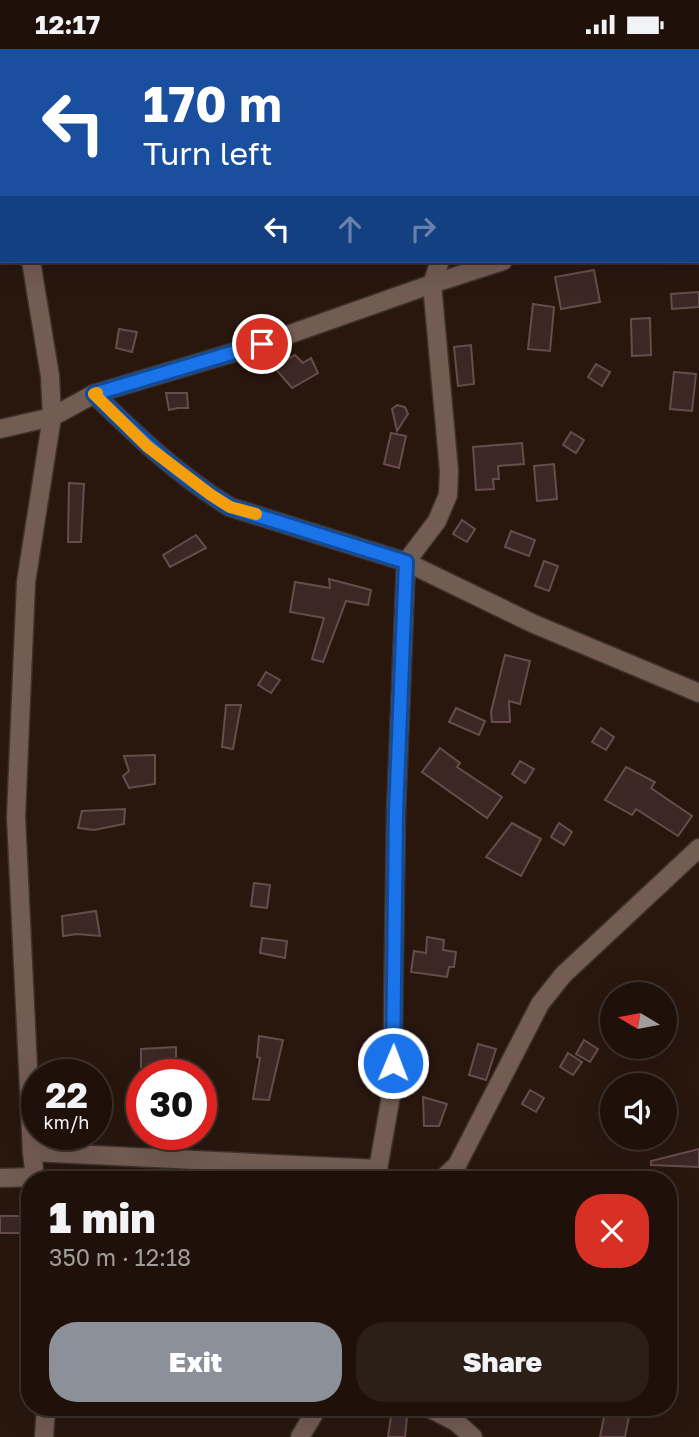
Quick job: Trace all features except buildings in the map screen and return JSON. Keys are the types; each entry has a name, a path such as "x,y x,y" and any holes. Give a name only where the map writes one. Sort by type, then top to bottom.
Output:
{"street":[{"path":"31,263 50,376 52,417 26,582 8,818 34,1171"},
{"path":"378,1171 392,1090 396,813 406,562 437,521 448,495 449,471 432,284 439,263"},
{"path":"0,429 52,417 94,394 262,344 497,263"},
{"path":"94,394 148,447 230,507 406,562 534,624 699,693"},
{"path":"451,1171 457,1165 540,1004 563,975 699,848"},
{"path":"32,1152 330,1171"},
{"path":"0,1178 21,1178"},
{"path":"44,1437 45,1416"},
{"path":"300,1437 309,1416"},
{"path":"444,1416 473,1437"}],"slow traffic":[{"path":"97,393 94,394 148,447 211,495 230,507 256,514"}],"route":[{"path":"262,344 94,394 148,447 230,507 406,562 396,813 393,1063"}]}
